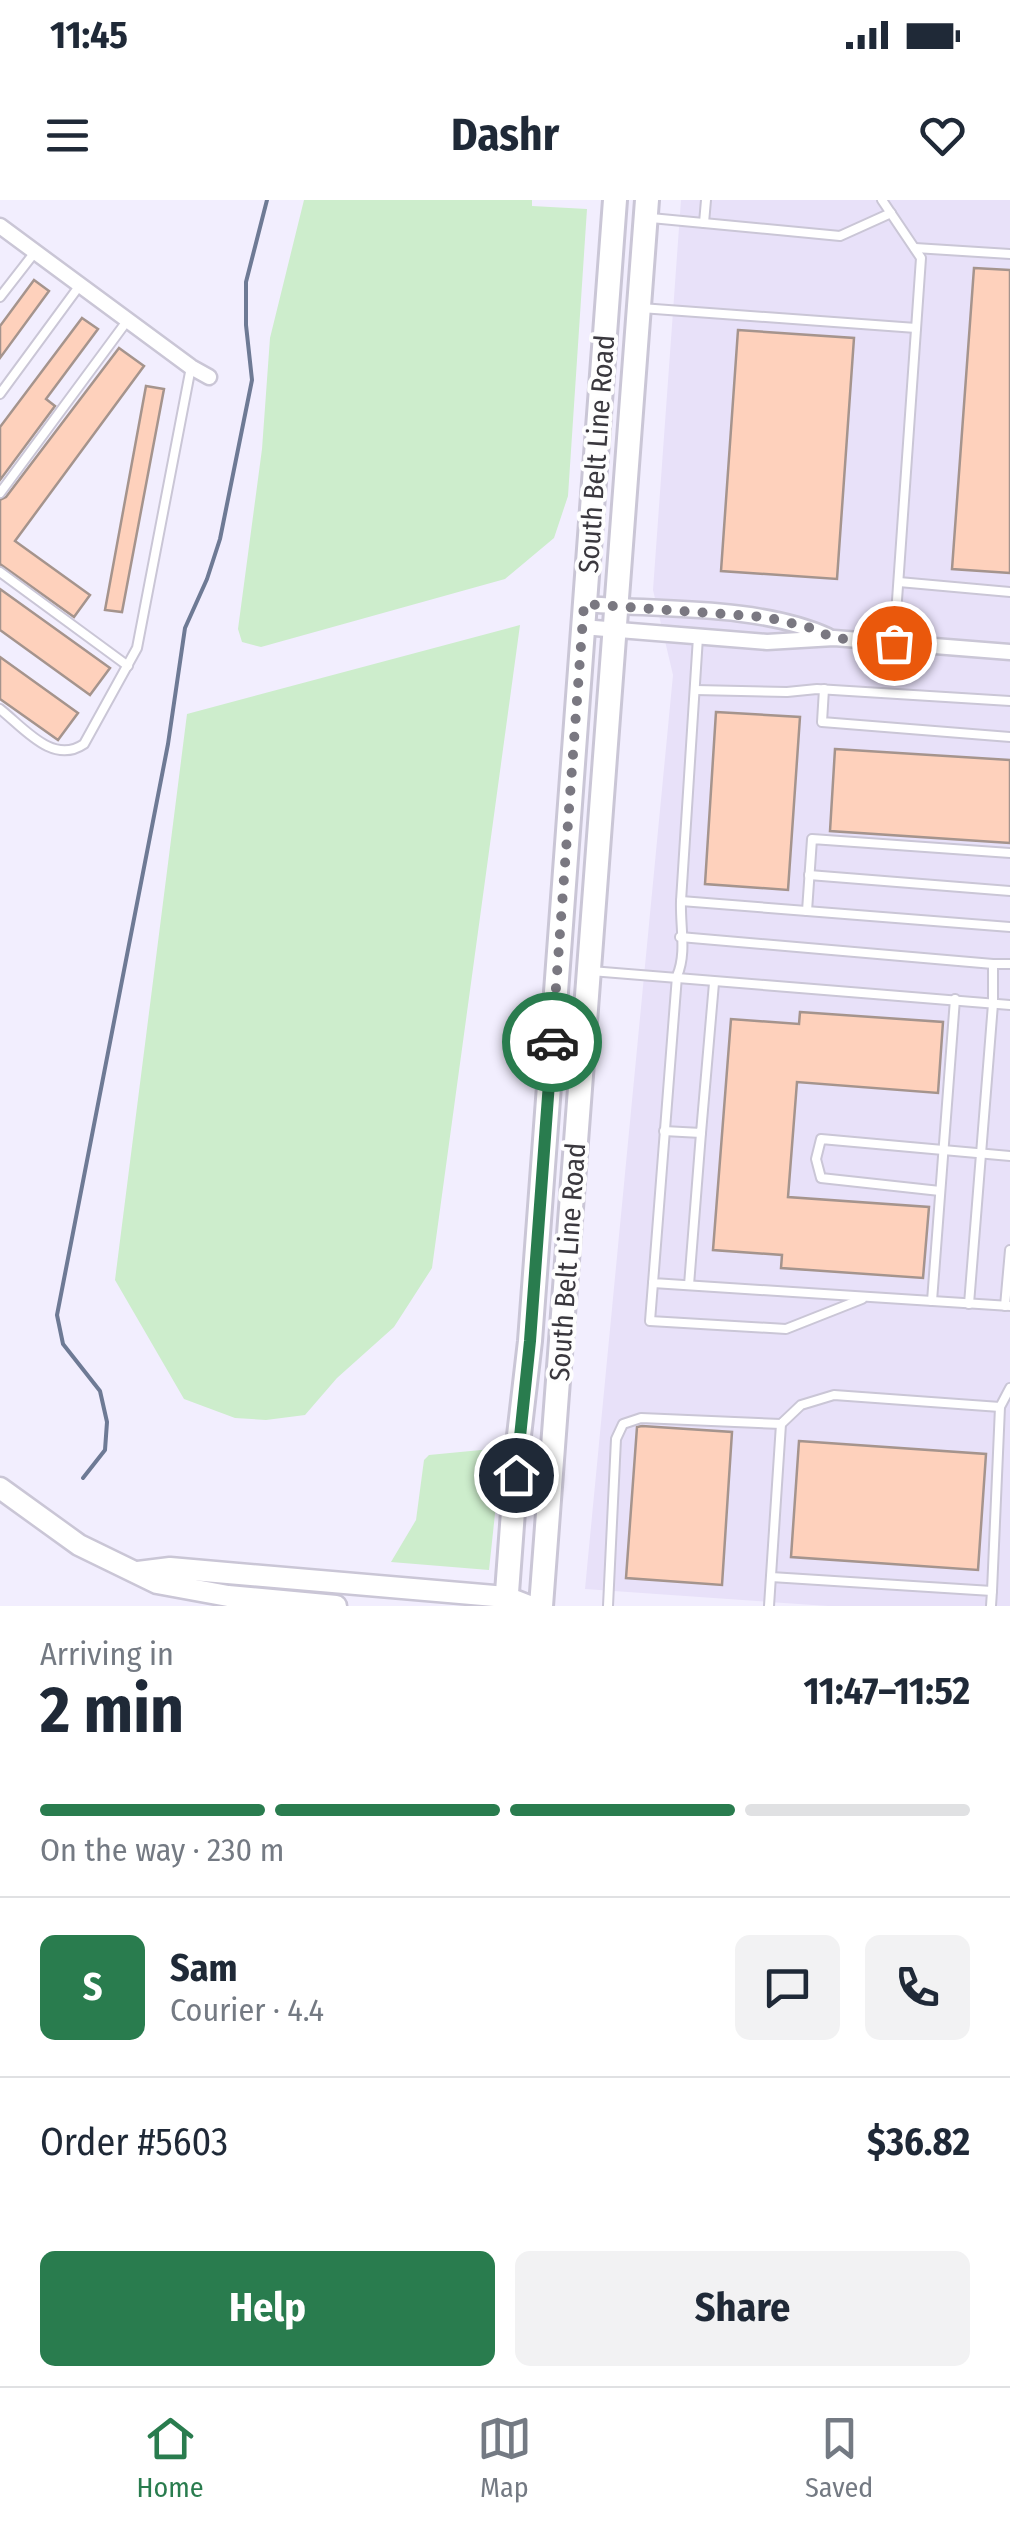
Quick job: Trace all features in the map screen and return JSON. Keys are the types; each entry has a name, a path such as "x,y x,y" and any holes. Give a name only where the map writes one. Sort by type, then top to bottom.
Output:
{"main road":[{"name":"South Belt Line Road","path":"514,1603 518,1444 530,1341 615,200"},
{"name":"South Belt Line Road","path":"541,1606 646,209"},
{"path":"557,968 588,970"}],"street":[{"path":"0,226 190,367 210,377"},
{"path":"583,616 765,617 834,638"},
{"path":"583,616 617,618 698,637 767,642 834,638 1010,652"},
{"path":"0,1488 79,1546 157,1583 228,1596 336,1606"},
{"path":"138,1572 170,1568 514,1603"},
{"path":"274,1600 276,1578"}],"lane":[{"path":"704,223 706,200"},
{"path":"882,200 921,258 894,643"},
{"path":"646,209 704,223 840,236 891,213"},
{"path":"914,248 1010,254"},
{"path":"0,297 35,252"},
{"path":"0,394 80,285"},
{"path":"638,308 916,328"},
{"path":"0,492 127,321"},
{"path":"0,709 53,751 72,752 84,744 128,666 137,648 190,367"},
{"path":"0,572 128,666"},
{"path":"898,582 1010,592"},
{"path":"698,637 681,901 680,937 684,950 677,976 650,1320 786,1329 868,1297"},
{"path":"695,690 824,689 1010,701"},
{"path":"824,689 822,722 1010,738"},
{"path":"806,911 812,839 1010,853"},
{"path":"809,874 1010,891"},
{"path":"681,901 1010,927"},
{"path":"680,937 1010,964"},
{"path":"969,1304 994,1004 993,964"},
{"path":"588,970 1010,1005"},
{"path":"689,1285 714,983"},
{"path":"932,1301 955,999"},
{"path":"664,1130 701,1132"},
{"path":"940,1192 821,1178 816,1159 821,1139 1010,1156"},
{"path":"653,1283 1008,1306 1010,1250"},
{"path":"991,1606 1000,1407 1010,1388"},
{"path":"769,1606 781,1424 801,1406 834,1395 1000,1407"},
{"path":"608,1606 616,1439 624,1424 642,1418 781,1424"},
{"path":"771,1577 992,1591"}],"shaded area":[{"path":"681,200 1010,200 1010,1606 828,1606 585,1589 673,675 653,590"}],"green space":[{"path":"304,200 532,200 532,206 587,209 568,496 554,538 505,579 261,647 242,642 238,629 262,449 270,338"},
{"path":"520,625 432,1268 394,1327 337,1378 305,1415 266,1420 235,1418 184,1399 115,1280 187,714"},
{"path":"502,1448 489,1570 391,1562 416,1520 424,1460 429,1455"}],"building":[{"path":"974,268 1010,270 1010,573 952,569"},
{"path":"34,280 49,291 0,358 0,326"},
{"path":"82,318 98,329 46,399 55,406 0,480 0,427"},
{"path":"738,330 854,338 837,579 721,571"},
{"path":"119,348 144,366 15,541 90,595 74,617 0,564 0,500"},
{"path":"146,386 164,389 122,612 105,610"},
{"path":"0,589 110,668 90,695 0,630"},
{"path":"0,657 78,713 58,740 0,699"},
{"path":"716,712 800,717 788,890 705,884"},
{"path":"835,749 1010,760 1010,843 830,831"},
{"path":"800,1012 943,1022 938,1093 797,1082 788,1197 929,1207 923,1278 781,1268 782,1255 713,1250 731,1019 799,1024"},
{"path":"637,1427 732,1432 722,1585 626,1578"},
{"path":"799,1441 986,1454 978,1570 791,1557"}],"waterway":[{"path":"83,1478 105,1450 107,1422 100,1391 63,1344 57,1315 168,744 185,628 220,539 252,380 246,282 267,200"}],"way so far":[{"path":"552,1042 584,604 765,617 834,638 894,643"}],"route":[{"path":"516,1475 552,1042"}]}
